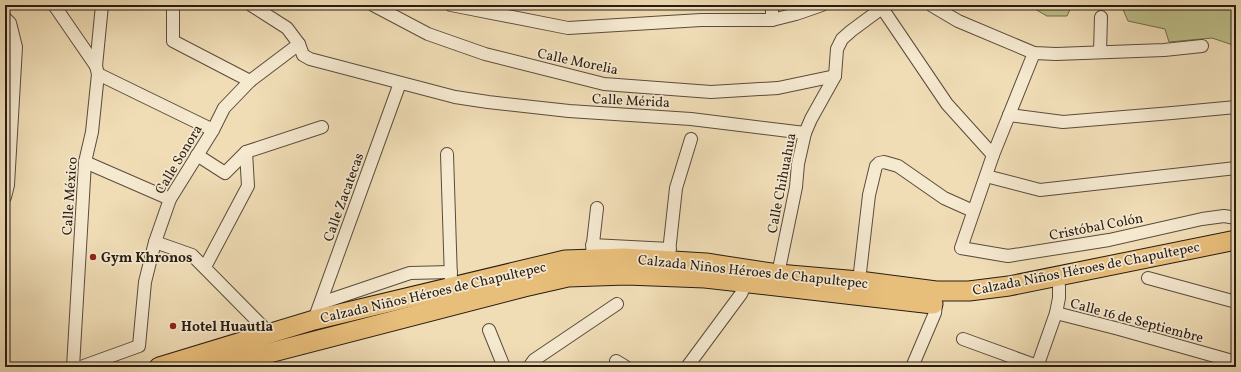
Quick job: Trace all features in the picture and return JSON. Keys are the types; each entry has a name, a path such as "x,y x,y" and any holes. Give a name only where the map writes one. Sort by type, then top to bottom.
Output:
{"main road":[{"name":"Calzada Niños Héroes de Chapultepec","path":"159,367 270,333 318,311 451,280 566,260 592,252 624,258 669,255 706,263 778,274 859,281 936,291 969,291 1017,284 1236,240"},
{"name":"Calzada Niños Héroes de Chapultepec","path":"215,367 568,277 626,275 705,278 936,304 969,303 1236,252"}],"street":[{"path":"54,5 97,70 213,130"},
{"name":"Calle México","path":"73,367 85,162 92,132 102,5"},
{"path":"173,5 173,41 250,81"},
{"name":"Calle Mérida","path":"251,5 287,28 299,44 303,55 310,59 400,84 455,97 569,111 691,119 806,133"},
{"name":"Calle Morelia","path":"374,5 428,34 485,54 604,84 711,92 778,88 834,76"},
{"path":"451,5 568,28 701,20 772,20 822,5"},
{"path":"772,5 772,20"},
{"path":"931,5 958,20 1034,53 1056,54 1164,50 1202,46"},
{"path":"882,7 947,104 993,155"},
{"name":"Calle Chihuahua","path":"778,274 796,187 798,164 806,133 811,118 834,76 837,49 842,39 882,7"},
{"path":"1100,52 1101,17"},
{"path":"5,18 10,23 16,47 8,185 5,197"},
{"name":"Calle Sonora","path":"81,367 139,346 145,282 155,242 170,199 213,130 224,108 250,81 299,44"},
{"path":"859,281 869,195 876,166 879,163 884,162 898,166 944,198 973,210 993,155 1034,53"},
{"name":"Calle Zacatecas","path":"318,311 400,84"},
{"path":"1010,115 1063,122 1236,107"},
{"path":"197,155 225,173 246,152 322,127"},
{"path":"669,255 676,188 691,139"},
{"path":"205,268 248,186 246,152"},
{"path":"447,154 451,280"},
{"path":"85,162 170,199"},
{"path":"986,176 1040,190 1236,168"},
{"path":"592,252 597,208"},
{"name":"Cristóbal Colón","path":"973,210 961,248 1008,256 1109,240 1202,219 1232,216"},
{"path":"155,242 192,255 270,333"},
{"path":"1148,278 1236,302"},
{"path":"687,367 741,294 746,283"},
{"name":"Calle 16 de Septiembre","path":"1059,286 1059,298 1056,314 1119,329 1236,362"},
{"path":"529,367 534,360 617,304"},
{"path":"912,367 935,313 936,304"},
{"path":"963,339 1038,367 1056,314"},
{"path":"489,330 504,367"}],"green space":[{"path":"1028,5 1072,5 1067,16 1047,16"},
{"path":"1121,5 1236,5 1236,46 1212,38 1169,42 1165,29 1128,21"}],"place":[{"name":"Gym Khronos","path":"93,257"},
{"name":"Hotel Huautla","path":"173,326"}]}
